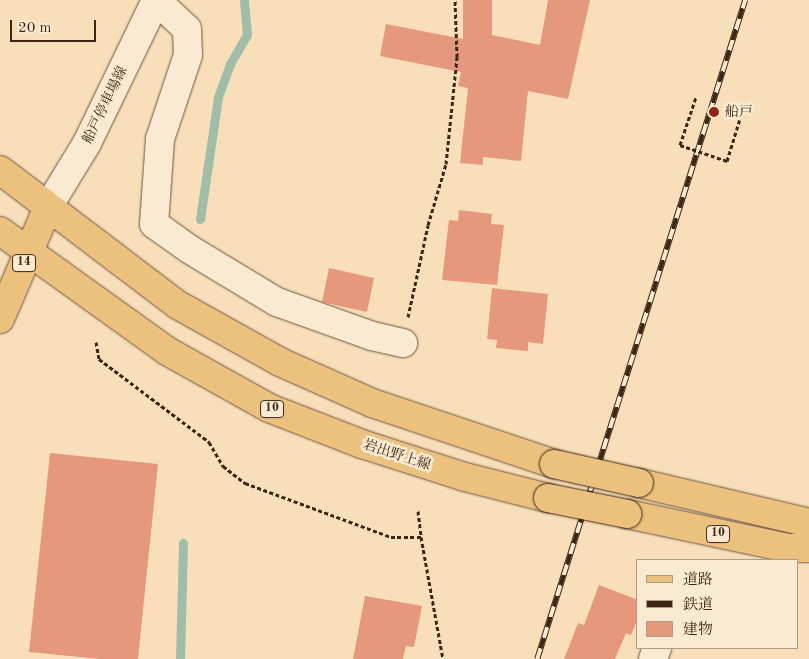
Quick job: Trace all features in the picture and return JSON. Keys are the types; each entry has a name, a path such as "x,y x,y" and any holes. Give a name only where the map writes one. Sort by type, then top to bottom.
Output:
{"main road":[{"path":"0,170 178,305 280,362 372,403 554,464 809,523"},
{"name":"14","path":"0,319 48,207"},
{"name":"14","path":"0,230 28,253"},
{"name":"岩出野上線","path":"28,253 167,351 269,408 362,444 465,477 548,498 789,548 809,548"}],"street":[{"name":"船戸停車場線","path":"48,207 88,143 156,0"},
{"path":"156,0 187,30 188,55 160,139 154,224 189,249 277,302 372,336 403,343"}],"path":[{"path":"403,343 428,225 446,164 457,57 455,0"},
{"path":"696,98 680,145 727,162 742,112"},
{"path":"96,342 98,359 208,442 223,466 246,484 391,538 421,537"},
{"path":"418,511 443,659"}],"building":[{"path":"463,0 492,0 492,35 540,45 548,0 590,0 568,99 528,91 521,161 483,157 483,165 460,163 468,88 458,86 461,72 380,56 386,24 463,39"},
{"path":"459,210 492,214 491,224 504,225 497,285 442,280 449,220 458,221"},
{"path":"329,268 374,278 367,312 322,302"},
{"path":"492,288 548,294 543,344 528,342 528,351 496,348 497,340 487,339"},
{"path":"50,453 158,464 138,659 100,659 29,652"},
{"path":"599,585 636,599 636,623 631,635 626,633 615,659 564,659 578,623 584,625"},
{"path":"365,596 422,606 414,647 406,646 403,659 353,659"}],"waterway":[{"path":"200,219 218,97 230,64 247,35 244,0"},
{"path":"180,659 183,543"}],"railway":[{"path":"537,659 745,0"}],"place":[{"name":"船戸","path":"714,112"}]}
